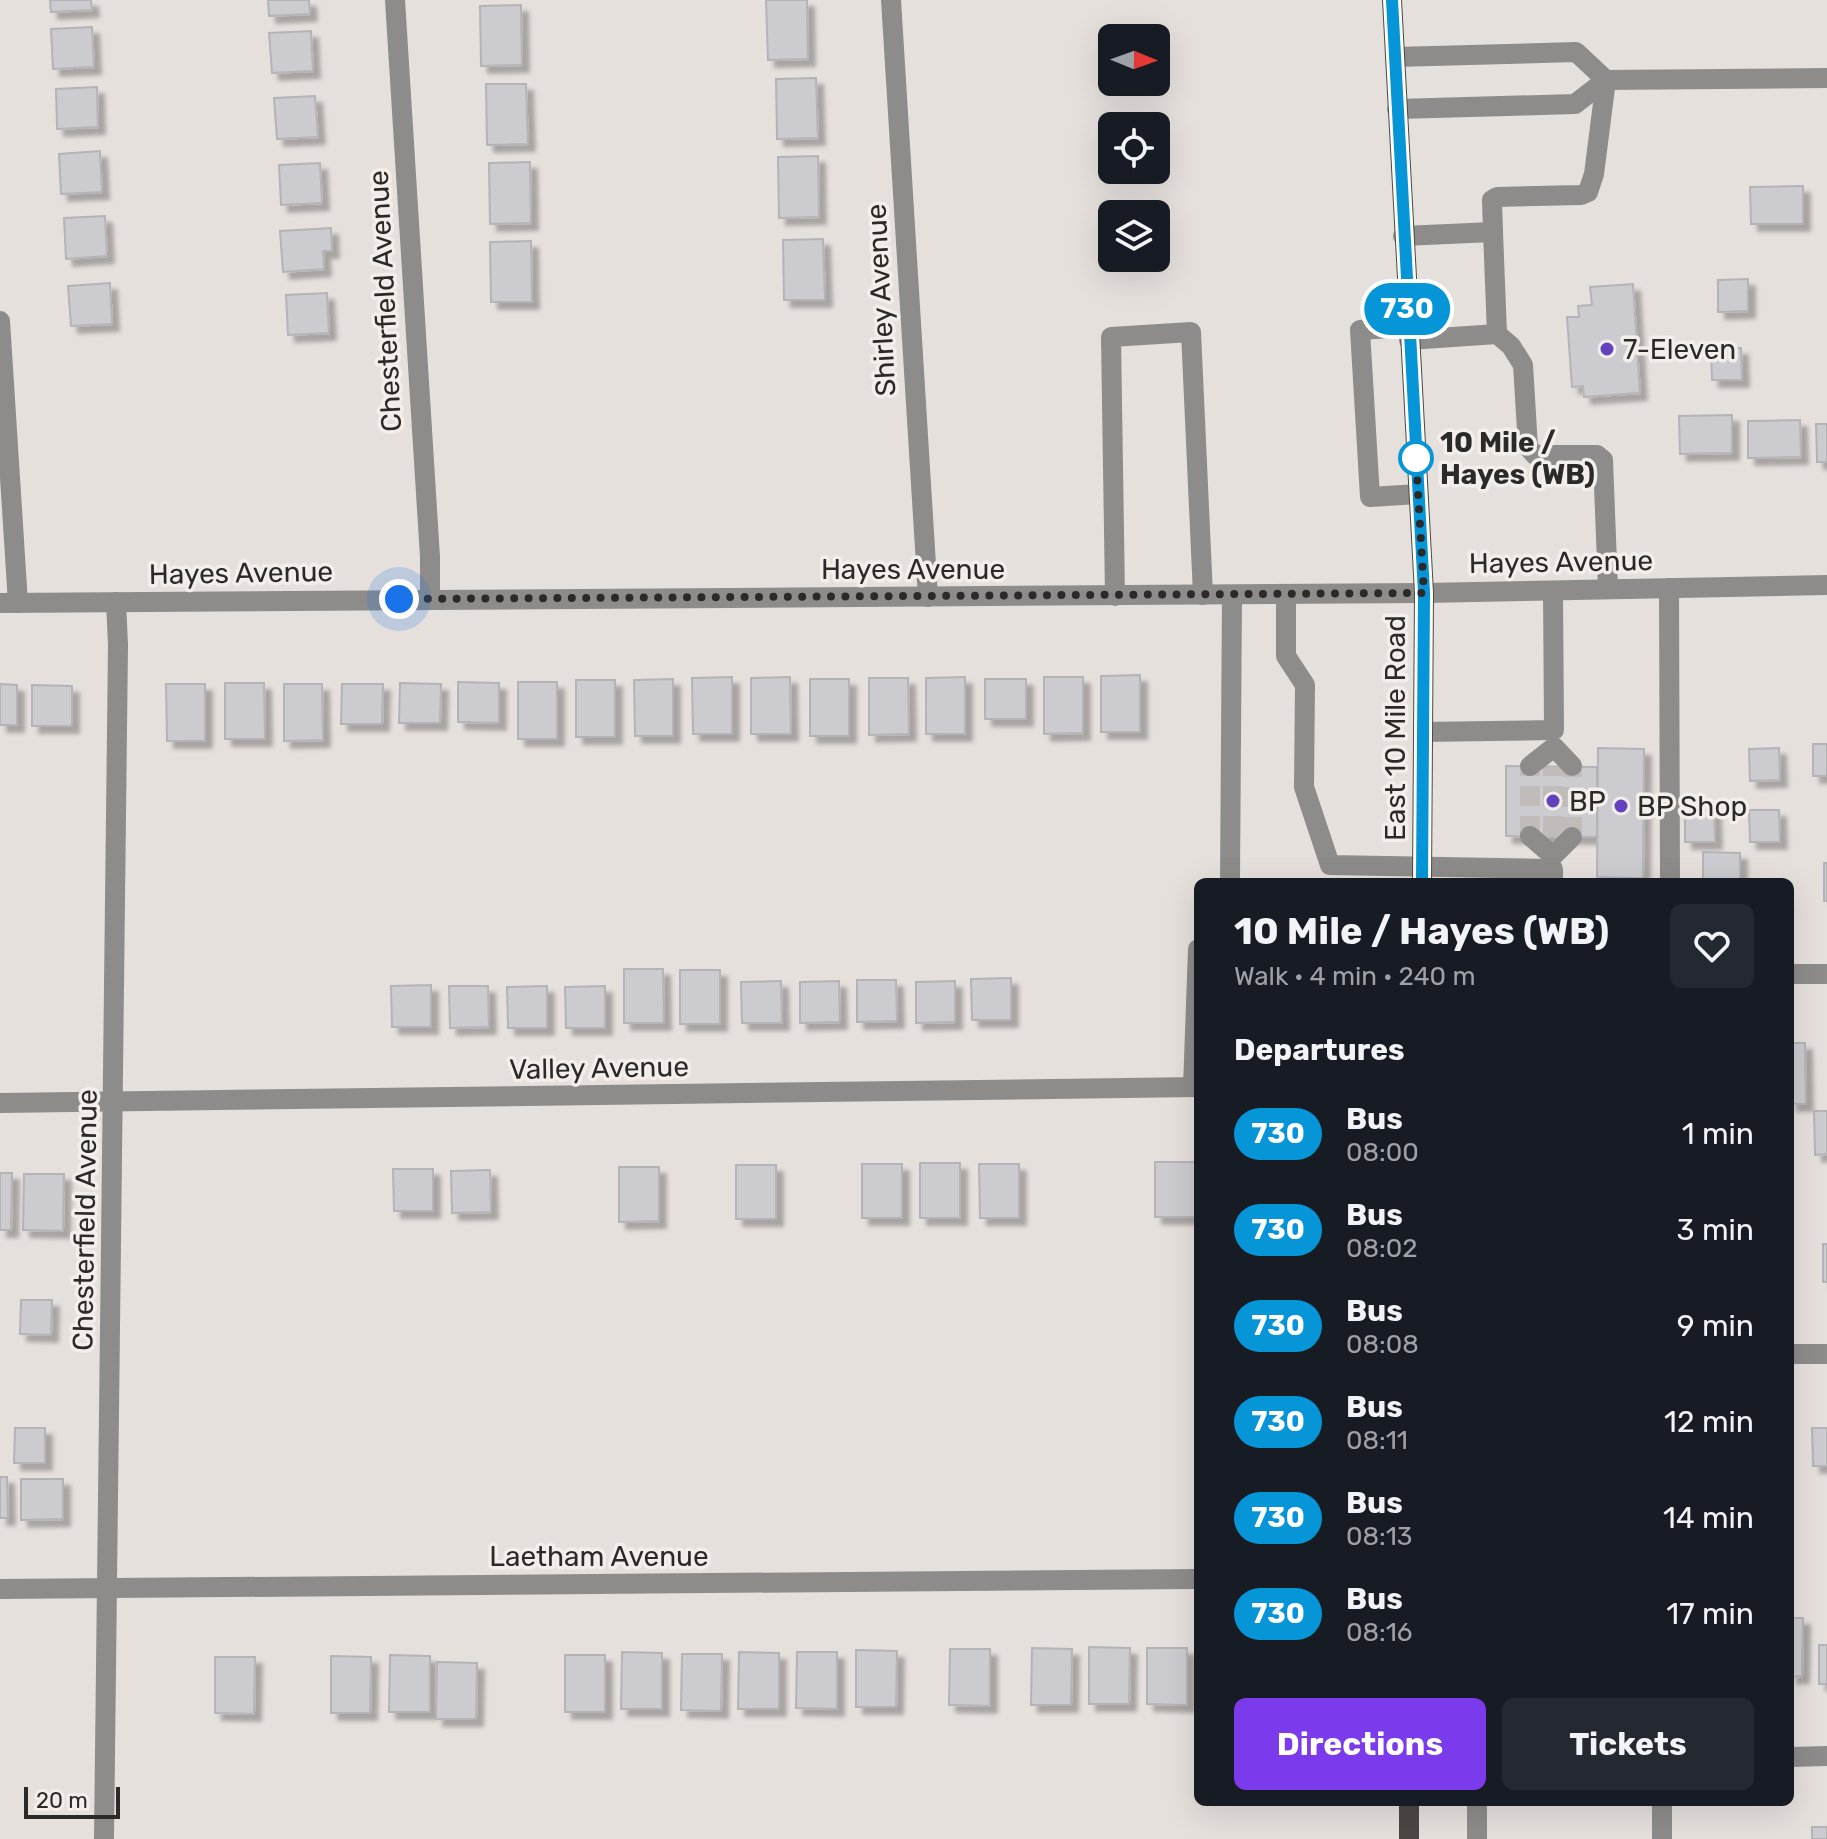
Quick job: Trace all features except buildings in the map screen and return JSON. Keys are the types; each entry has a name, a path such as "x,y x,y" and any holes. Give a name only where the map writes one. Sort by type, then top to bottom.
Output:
{"main road":[{"name":"East 10 Mile Road","path":"1392,0 1424,593 1422,875"},
{"path":"1409,1806 1409,1839"}],"street":[{"name":"Chesterfield Avenue","path":"395,0 430,557 430,599"},
{"name":"Shirley Avenue","path":"891,0 928,597"},
{"path":"1395,57 1576,52 1606,80"},
{"path":"1397,109 1575,104 1606,80 1827,78"},
{"path":"1497,334 1492,200 1497,197 1581,195 1588,192 1593,184 1606,80"},
{"path":"1403,236 1493,232"},
{"path":"0,321 9,603"},
{"path":"1418,494 1370,497 1360,330 1497,334 1511,346 1523,365 1528,447 1535,455 1597,455 1603,460 1608,589"},
{"path":"1115,596 1111,337 1191,332 1203,595"},
{"name":"Hayes Avenue","path":"9,603 1232,595 1827,585"},
{"path":"1669,588 1670,878"},
{"path":"1553,591 1558,753"},
{"path":"1286,594 1286,656 1305,685 1304,787 1330,865 1422,875 1556,856"},
{"path":"1230,878 1232,595"},
{"name":"Chesterfield Avenue","path":"104,1839 114,1103 116,602"},
{"path":"1423,732 1558,753"},
{"path":"1530,766 1558,753"},
{"path":"1530,836 1556,856"},
{"path":"1794,974 1827,974"},
{"name":"Valley Avenue","path":"0,1103 1194,1087"},
{"path":"1794,1354 1827,1354"},
{"name":"Laetham Avenue","path":"0,1589 1194,1579"},
{"path":"1794,1757 1827,1756"},
{"path":"1477,1806 1477,1839"},
{"path":"1662,1806 1662,1839"}],"tunnel":[{"path":"1530,766 1530,836"},
{"path":"1572,766 1572,837"},
{"path":"1553,767 1553,836"}],"bus line":[{"name":"730","path":"1392,0 1424,593 1422,878"}],"place":[{"name":"7-Eleven","path":"1607,349"},
{"name":"10 Mile / Hayes (WB)","path":"1416,458"},
{"name":"BP","path":"1553,801"},
{"name":"BP Shop","path":"1621,806"}],"route":[{"path":"399,599 1424,593 1416,458"}]}
